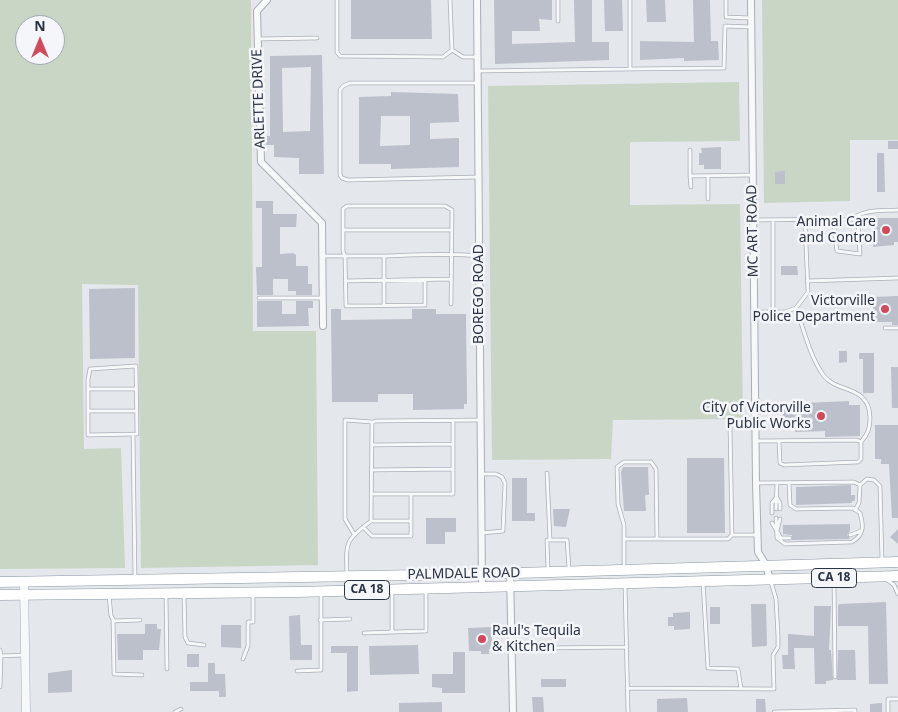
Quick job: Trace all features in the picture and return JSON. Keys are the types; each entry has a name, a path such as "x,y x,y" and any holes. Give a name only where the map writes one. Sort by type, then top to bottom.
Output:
{"highway":[{"name":"PALMDALE ROAD","path":"0,582 482,574 898,562"},
{"name":"PALMDALE ROAD","path":"0,595 321,592 898,576"}],"street":[{"name":"ARLETTE DRIVE","path":"267,0 257,11 261,162 322,223 323,326"},
{"name":"BOREGO ROAD","path":"477,0 482,587"},
{"name":"MC ART ROAD","path":"751,0 755,442 758,552 766,565 770,580"},
{"path":"510,573 513,712"},
{"path":"24,582 26,712"}],"lane":[{"path":"336,0 337,52 340,56 443,56 452,50"},
{"path":"450,0 452,50"},
{"path":"558,0 558,21"},
{"path":"630,0 630,69"},
{"path":"726,0 726,17 751,18"},
{"path":"478,71 724,68 725,26 751,27"},
{"path":"258,39 317,38"},
{"path":"452,50 463,57 478,57"},
{"path":"478,83 370,83 343,86 340,90 340,175 342,178 348,180 478,177"},
{"path":"690,150 690,187"},
{"path":"690,176 753,175"},
{"path":"708,176 708,199"},
{"path":"425,280 425,304 346,306 343,209 347,206 446,206 452,210 451,304"},
{"path":"852,219 859,214 867,212 898,210"},
{"path":"753,220 805,220 833,219 852,219 858,222 860,254 837,251 833,219"},
{"path":"773,220 773,312"},
{"path":"754,312 785,312 796,308 808,292 805,220"},
{"path":"343,230 452,230"},
{"path":"323,256 479,256"},
{"path":"384,256 384,306"},
{"path":"807,280 898,278"},
{"path":"345,280 451,280"},
{"path":"259,298 323,298"},
{"path":"779,442 780,463 784,465 858,462 861,458 861,442 867,435 870,426 870,410 866,401 852,391 825,378 810,348 796,308"},
{"path":"886,328 898,328"},
{"path":"136,366 136,389 138,434 88,435 89,372 93,367 136,366"},
{"path":"88,389 136,389"},
{"path":"88,411 137,411"},
{"path":"354,534 345,519 345,420 373,422 480,420"},
{"path":"371,494 453,494 453,421"},
{"path":"370,521 373,422"},
{"path":"730,427 732,535"},
{"path":"133,434 135,580"},
{"path":"755,442 857,440 861,442"},
{"path":"372,444 453,444"},
{"path":"624,570 624,525 618,504 617,467 624,462 650,462 656,469 657,539"},
{"path":"372,470 453,469"},
{"path":"547,473 548,572"},
{"path":"480,474 496,474 502,477 505,483 503,531 481,533"},
{"path":"856,510 859,503 860,485 867,479 874,480 880,486 882,562"},
{"path":"756,483 854,482 860,485"},
{"path":"776,483 778,509"},
{"path":"778,519 777,538 785,544 852,542 860,538 863,530 860,513 853,508 796,509 790,505 789,483"},
{"path":"363,526 372,536 411,536 411,494"},
{"path":"772,513 772,503 777,497"},
{"path":"346,576 346,546 349,539 363,526 370,521 411,521"},
{"path":"772,523 781,538 790,538"},
{"path":"850,535 863,530"},
{"path":"624,539 728,539 732,535 758,535"},
{"path":"548,540 568,540 569,571"},
{"path":"881,577 894,585 898,594"},
{"path":"834,578 835,677"},
{"path":"627,688 774,689 773,655 778,648 778,636 776,599 770,580"},
{"path":"703,581 708,668 738,669 741,689"},
{"path":"625,584 628,712"},
{"path":"364,633 426,631 426,589"},
{"path":"392,590 392,632"},
{"path":"243,659 248,646 248,622 253,622 253,592"},
{"path":"297,671 320,671 321,592"},
{"path":"166,593 167,670"},
{"path":"184,593 185,637 188,644 204,645"},
{"path":"109,594 109,608 113,619 114,674 142,675"},
{"path":"113,619 121,622 140,620"},
{"path":"320,620 350,619"},
{"path":"544,648 627,647"},
{"path":"0,650 0,687"},
{"path":"1,656 26,655"},
{"path":"888,712 888,699 898,699"},
{"path":"174,712 181,709"},
{"path":"774,712 837,710 855,710 855,712"}],"green space":[{"path":"0,0 251,0 253,331 316,331 318,565 141,568 138,285 82,284 84,449 121,448 125,568 0,569"},
{"path":"762,0 898,0 898,140 850,140 850,201 764,203"},
{"path":"739,82 740,141 630,142 630,205 740,204 743,419 613,420 611,459 492,460 488,86"}],"building":[{"path":"351,0 431,0 432,39 351,39"},
{"path":"494,0 552,0 552,20 539,19 540,31 512,31 512,44 575,42 574,0 592,0 592,42 609,42 609,60 495,64"},
{"path":"604,0 622,0 623,31 605,31"},
{"path":"646,0 665,0 666,22 647,22"},
{"path":"693,0 710,0 711,41 718,41 719,60 684,61 684,58 640,60 640,41 694,42"},
{"path":"322,55 324,174 299,174 299,158 274,157 274,145 266,145 266,136 270,136 270,56","holes":["311,67 310,131 283,132 282,68"]},
{"path":"391,92 458,94 459,122 430,123 430,139 459,138 459,167 391,169 391,164 359,164 359,97 391,96","holes":["381,116 410,116 410,145 380,146"]},
{"path":"888,141 898,141 898,149 888,149"},
{"path":"721,147 721,169 704,169 704,165 699,165 699,153 702,153 701,148"},
{"path":"877,153 884,153 885,192 877,192"},
{"path":"785,171 785,184 775,184 775,172"},
{"path":"256,201 273,201 273,214 297,214 296,227 280,227 280,254 293,253 296,255 296,266 308,266 308,284 312,284 312,295 296,295 296,291 288,291 288,279 273,279 273,295 257,295 256,267 262,267 262,208 256,208"},
{"name":"Animal Care and Control","path":"874,218 898,218 898,242 894,242 894,245 873,247"},
{"path":"781,266 797,266 798,275 781,275"},
{"path":"135,288 135,358 90,359 89,289"},
{"name":"Victorville Police Department","path":"898,296 898,325 892,325 892,322 873,322 873,297"},
{"path":"257,301 282,301 282,314 296,314 296,301 313,301 313,308 308,308 309,326 257,327"},
{"path":"331,309 341,309 341,320 412,319 412,309 436,309 436,314 466,314 467,404 464,404 464,409 413,410 413,394 378,394 378,402 332,402"},
{"path":"839,351 847,351 847,362 839,363"},
{"path":"859,353 874,353 874,393 863,393 863,359 859,359"},
{"path":"891,367 898,367 898,408 892,408"},
{"name":"City of Victorville Public Works","path":"849,401 849,405 860,405 860,436 825,437 825,431 795,432 795,429 782,429 782,404"},
{"path":"875,425 898,425 898,518 892,518 889,464 881,464 881,459 875,459"},
{"path":"687,458 724,458 725,533 687,533"},
{"path":"623,467 648,467 649,495 645,495 646,511 624,511 621,472"},
{"path":"512,478 527,478 527,513 535,513 535,521 512,521"},
{"path":"851,485 851,495 855,495 855,501 852,501 852,503 796,505 796,487"},
{"path":"553,509 570,509 566,527 554,526"},
{"path":"426,518 456,518 456,532 445,532 445,544 426,544"},
{"path":"850,524 850,531 847,535 850,539 792,540 792,535 783,534 783,525"},
{"path":"898,529 898,544 890,537"},
{"path":"886,602 888,684 869,684 868,626 838,626 838,606 839,604"},
{"path":"751,604 766,604 767,646 752,647"},
{"path":"814,606 831,606 829,650 831,650 833,680 826,681 826,684 815,684 814,648 794,648 795,669 783,669 782,655 788,655 788,634 814,636"},
{"path":"710,607 720,607 720,624 710,624"},
{"path":"690,612 690,629 674,630 674,626 668,626 668,617 673,617 673,613"},
{"path":"300,615 301,645 312,645 312,660 290,660 289,616"},
{"path":"145,624 157,624 157,629 161,629 159,650 143,650 143,660 118,660 117,634 145,634"},
{"path":"221,625 241,625 241,648 221,647"},
{"name":"Raul's Tequila & Kitchen","path":"492,627 492,649 489,649 489,654 481,654 481,651 469,651 468,628"},
{"path":"418,645 419,674 370,675 369,646"},
{"path":"331,646 358,646 358,691 347,692 347,653 331,653"},
{"path":"838,650 855,650 856,680 837,680"},
{"path":"453,652 465,652 465,693 442,693 442,688 432,687 432,674 453,674"},
{"path":"187,654 199,654 199,667 187,667"},
{"path":"208,663 215,663 215,674 225,674 226,697 219,697 219,691 190,691 190,682 208,682"},
{"path":"72,670 72,692 48,693 48,673"},
{"path":"541,679 566,679 566,687 541,687"},
{"path":"532,697 543,697 544,712 533,712"},
{"path":"687,698 688,712 657,712 657,699"},
{"path":"756,699 765,699 766,712 756,712"},
{"path":"442,702 442,712 399,712 399,703"},
{"path":"882,703 882,712 870,712 870,704"}],"place":[{"name":"Animal Care and Control","path":"886,230"},
{"name":"Victorville Police Department","path":"885,309"},
{"name":"City of Victorville Public Works","path":"821,416"},
{"name":"Raul's Tequila & Kitchen","path":"482,639"}]}
